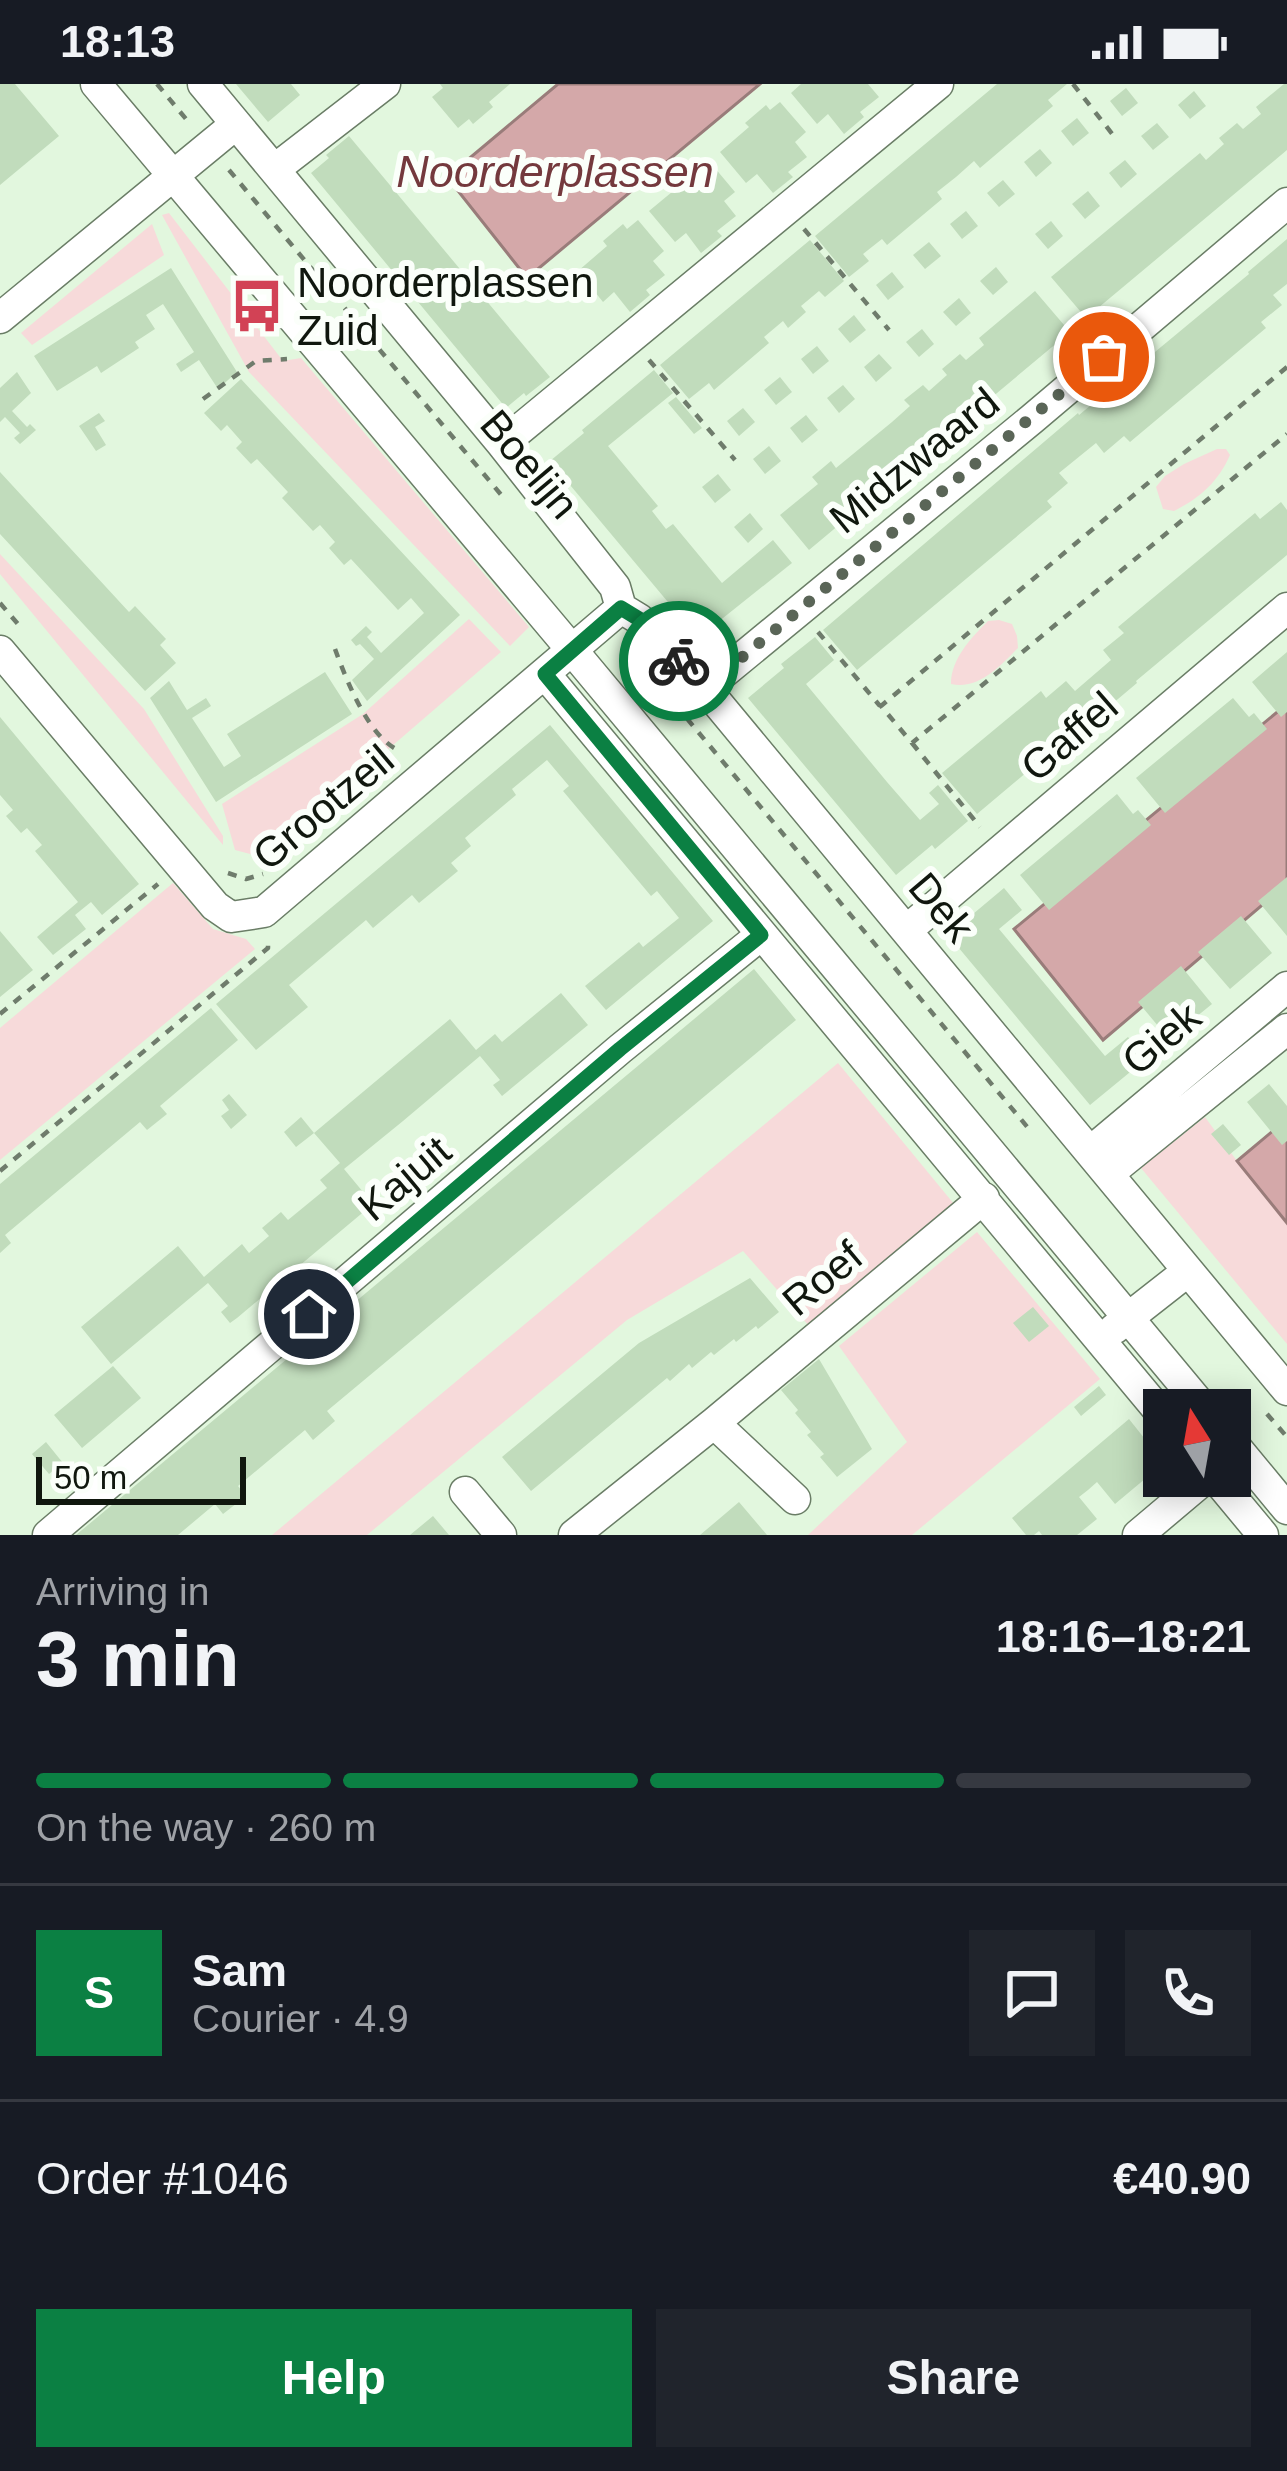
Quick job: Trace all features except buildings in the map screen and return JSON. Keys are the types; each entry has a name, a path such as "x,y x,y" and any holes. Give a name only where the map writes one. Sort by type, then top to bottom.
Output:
{"street":[{"path":"96,84 1188,1389"},
{"name":"Boelijn","path":"202,84 502,444 615,587 621,608"},
{"path":"275,169 385,84"},
{"path":"502,444 938,84"},
{"path":"0,318 236,124"},
{"name":"Midzwaard","path":"705,688 1287,203"},
{"name":"Grootzeil","path":"0,651 215,906 231,917 264,912 621,608"},
{"name":"Dek","path":"621,608 639,619 705,688 907,930 1188,1271 1273,1397"},
{"name":"Gaffel","path":"907,930 1287,608"},
{"path":"545,674 1143,1392"},
{"name":"Kajuit","path":"48,1535 761,935"},
{"name":"Giek","path":"1099,1163 1287,987"},
{"name":"Giek","path":"1099,1163 1287,1029"},
{"name":"Roef","path":"574,1535 984,1198"},
{"path":"1100,1340 1188,1271"},
{"path":"714,1423 794,1499"},
{"path":"1251,1465 1287,1509"},
{"path":"465,1492 501,1535"},
{"path":"1138,1535 1185,1497"},
{"path":"1230,1497 1263,1535"}],"path":[{"name":"Boelijn","path":"157,84 505,499"},
{"path":"1073,84 1117,140"},
{"path":"786,207 890,330"},
{"path":"630,337 735,460"},
{"path":"203,400 256,361 291,359"},
{"path":"880,706 1287,367"},
{"path":"912,743 1287,434"},
{"path":"0,603 30,639"},
{"path":"799,609 999,851"},
{"path":"335,649 370,723 388,746 398,750"},
{"name":"Dek","path":"664,691 1029,1128"},
{"path":"0,1014 181,865"},
{"path":"226,872 246,879 266,872"},
{"path":"0,1171 268,948 264,912"},
{"path":"1273,1397 1287,1437"}],"shaded area":[{"path":"169,213 283,361 301,358 529,627 510,646 249,372 162,215"},
{"path":"152,224 164,255 32,345 21,333"},
{"path":"1217,449 1226,449 1230,455 1214,481 1174,511 1163,509 1156,487 1165,476"},
{"path":"0,554 144,709 223,836 223,845 0,574"},
{"path":"469,619 501,652 385,752 254,855 235,850 222,804 363,714"},
{"path":"988,621 1012,624 1018,648 980,680 951,684 954,666 969,642"},
{"path":"173,883 213,929 246,939 255,949 0,1160 0,1028"},
{"path":"838,1063 954,1204 809,1326 743,1251 627,1320 367,1535 272,1535"},
{"path":"1205,1117 1287,1223 1287,1344 1141,1168"},
{"path":"977,1232 1100,1379 912,1535 808,1535 907,1442 839,1346"}],"water":[{"name":"Noorderplassen","path":"558,84 760,84 527,278 447,177"},
{"path":"1287,704 1287,884 1103,1040 1014,929"},
{"path":"1287,1119 1287,1223 1237,1161"}],"way so far":[{"path":"679,661 705,688 1104,357"}],"place":[{"name":"Noorderplassen Zuid","path":"257,306"}],"route":[{"path":"309,1314 761,935 545,674 621,608 639,619 679,661"}]}
